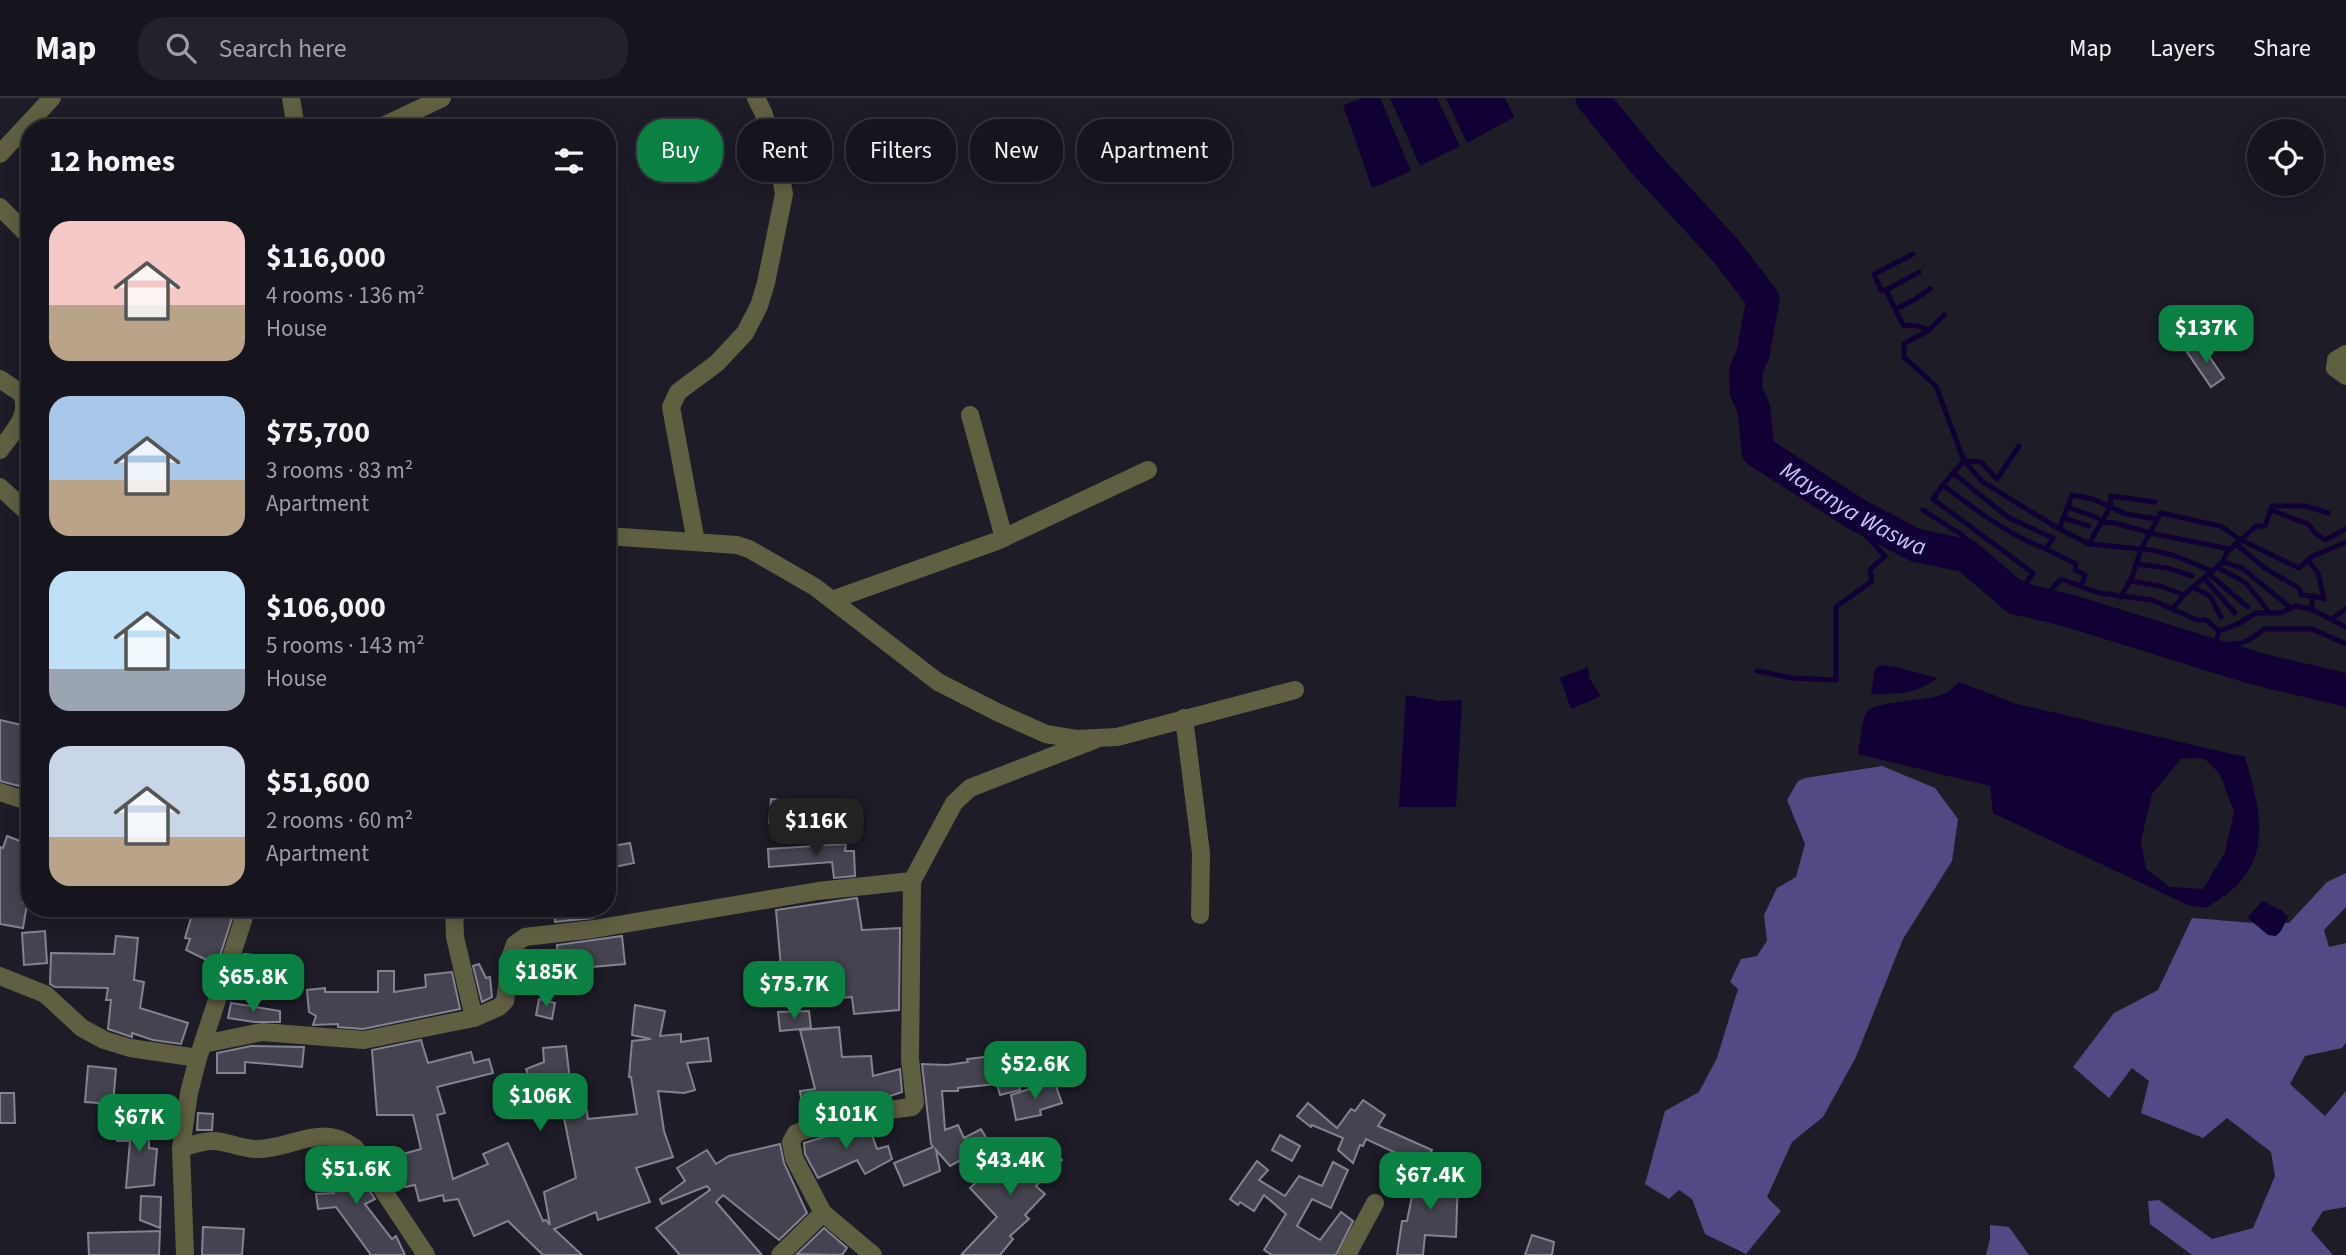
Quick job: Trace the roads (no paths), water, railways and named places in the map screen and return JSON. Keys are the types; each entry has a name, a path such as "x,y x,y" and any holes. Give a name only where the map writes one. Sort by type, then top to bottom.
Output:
{"street":[{"path":"32,119 52,98"},
{"path":"292,98 295,119"},
{"path":"398,119 442,98"},
{"path":"696,542 671,407 678,392 717,363 745,333 759,306 766,283 784,194 777,155 756,98"},
{"path":"0,154 21,131"},
{"path":"0,207 21,228"},
{"path":"2346,354 2336,360 2335,368 2346,376"},
{"path":"0,379 21,393"},
{"path":"970,415 1004,538"},
{"path":"0,450 21,418"},
{"path":"832,600 1004,538 1148,470"},
{"path":"0,487 21,506"},
{"path":"616,537 737,545 749,549 815,587 939,682 1046,734 1094,740"},
{"path":"873,1255 823,1213 794,1158 791,1142 796,1133 857,1114 912,1107 915,1103 910,1046 912,881 954,803 970,788 1094,740 1148,730 1184,718 1295,690"},
{"path":"1184,718 1201,853 1200,915"},
{"path":"0,792 21,799"},
{"path":"0,976 45,994 82,1028 104,1040 130,1048 201,1051 262,1032 364,1040 474,1018 499,1007 505,1002 515,944 525,937 594,929 818,891 912,881"},
{"path":"185,1255 181,1148 190,1093 244,917"},
{"path":"454,917 455,937 474,1018"},
{"path":"181,1148 216,1141 255,1149 274,1148 305,1137 334,1136 344,1140 355,1147 426,1255"},
{"path":"1347,1255 1375,1203"},
{"path":"779,1255 823,1213"}],"waterway":[{"name":"Mayanya Waswa","path":"1592,98 1644,162 1726,251 1763,299 1753,354 1746,370 1746,391 1754,409 1758,451 1856,514 1915,545 1967,556 2016,598 2070,611 2257,669 2346,690"},
{"path":"1913,254 1874,274 1881,290 1886,290 1903,325 1929,330"},
{"path":"1886,290 1919,272"},
{"path":"1896,309 1930,289"},
{"path":"1944,315 1929,330 1904,344 1904,357 1936,386 1964,461 1983,482 2059,529 2089,544 2151,550 2173,555 2212,571"},
{"path":"2019,446 1997,479 1981,462 1964,461 1953,473 2009,518 2053,538 2046,549 2076,564 2075,570 2085,575 2081,586"},
{"path":"1953,473 1943,485 2005,529 2046,549"},
{"path":"1943,485 1933,499 2033,573 2025,585 2049,592 2061,579 2099,593 2152,600 2197,620 2206,620 2219,631"},
{"path":"2059,529 2072,495 2093,499 2110,507 2089,544"},
{"path":"2155,502 2111,496 2110,507 2126,514 2157,519"},
{"path":"2121,597 2132,577 2141,549 2161,513 2220,526 2241,540 2256,526 2265,526 2272,506 2306,506 2328,513"},
{"path":"2068,507 2098,518"},
{"path":"1923,510 1962,535 2005,574 2025,585"},
{"path":"2271,510 2308,524 2325,540 2346,529"},
{"path":"1757,671 1792,678 1836,680 1836,607 1872,581 1870,570 1885,556 1859,528 1856,514"},
{"path":"2064,518 2089,526"},
{"path":"2101,522 2230,549"},
{"path":"2173,608 2184,595 2223,562 2227,552 2241,540 2299,568 2311,557 2346,542"},
{"path":"2236,544 2266,569 2299,588 2301,595 2313,596"},
{"path":"2308,560 2318,573 2324,599 2313,596 2311,609"},
{"path":"2223,562 2242,568 2291,608"},
{"path":"2137,564 2167,568 2192,576"},
{"path":"2217,567 2246,583 2269,612"},
{"path":"2209,574 2248,607"},
{"path":"2204,578 2235,613"},
{"path":"2130,581 2160,586 2184,595"},
{"path":"2193,587 2210,596 2221,617"},
{"path":"2212,656 2219,631 2256,613 2280,613 2296,606 2311,609 2346,627"},
{"path":"2331,619 2346,609"},
{"path":"2215,644 2241,643 2264,629 2312,629 2346,644"},
{"path":"2300,688 2346,705"}]}
